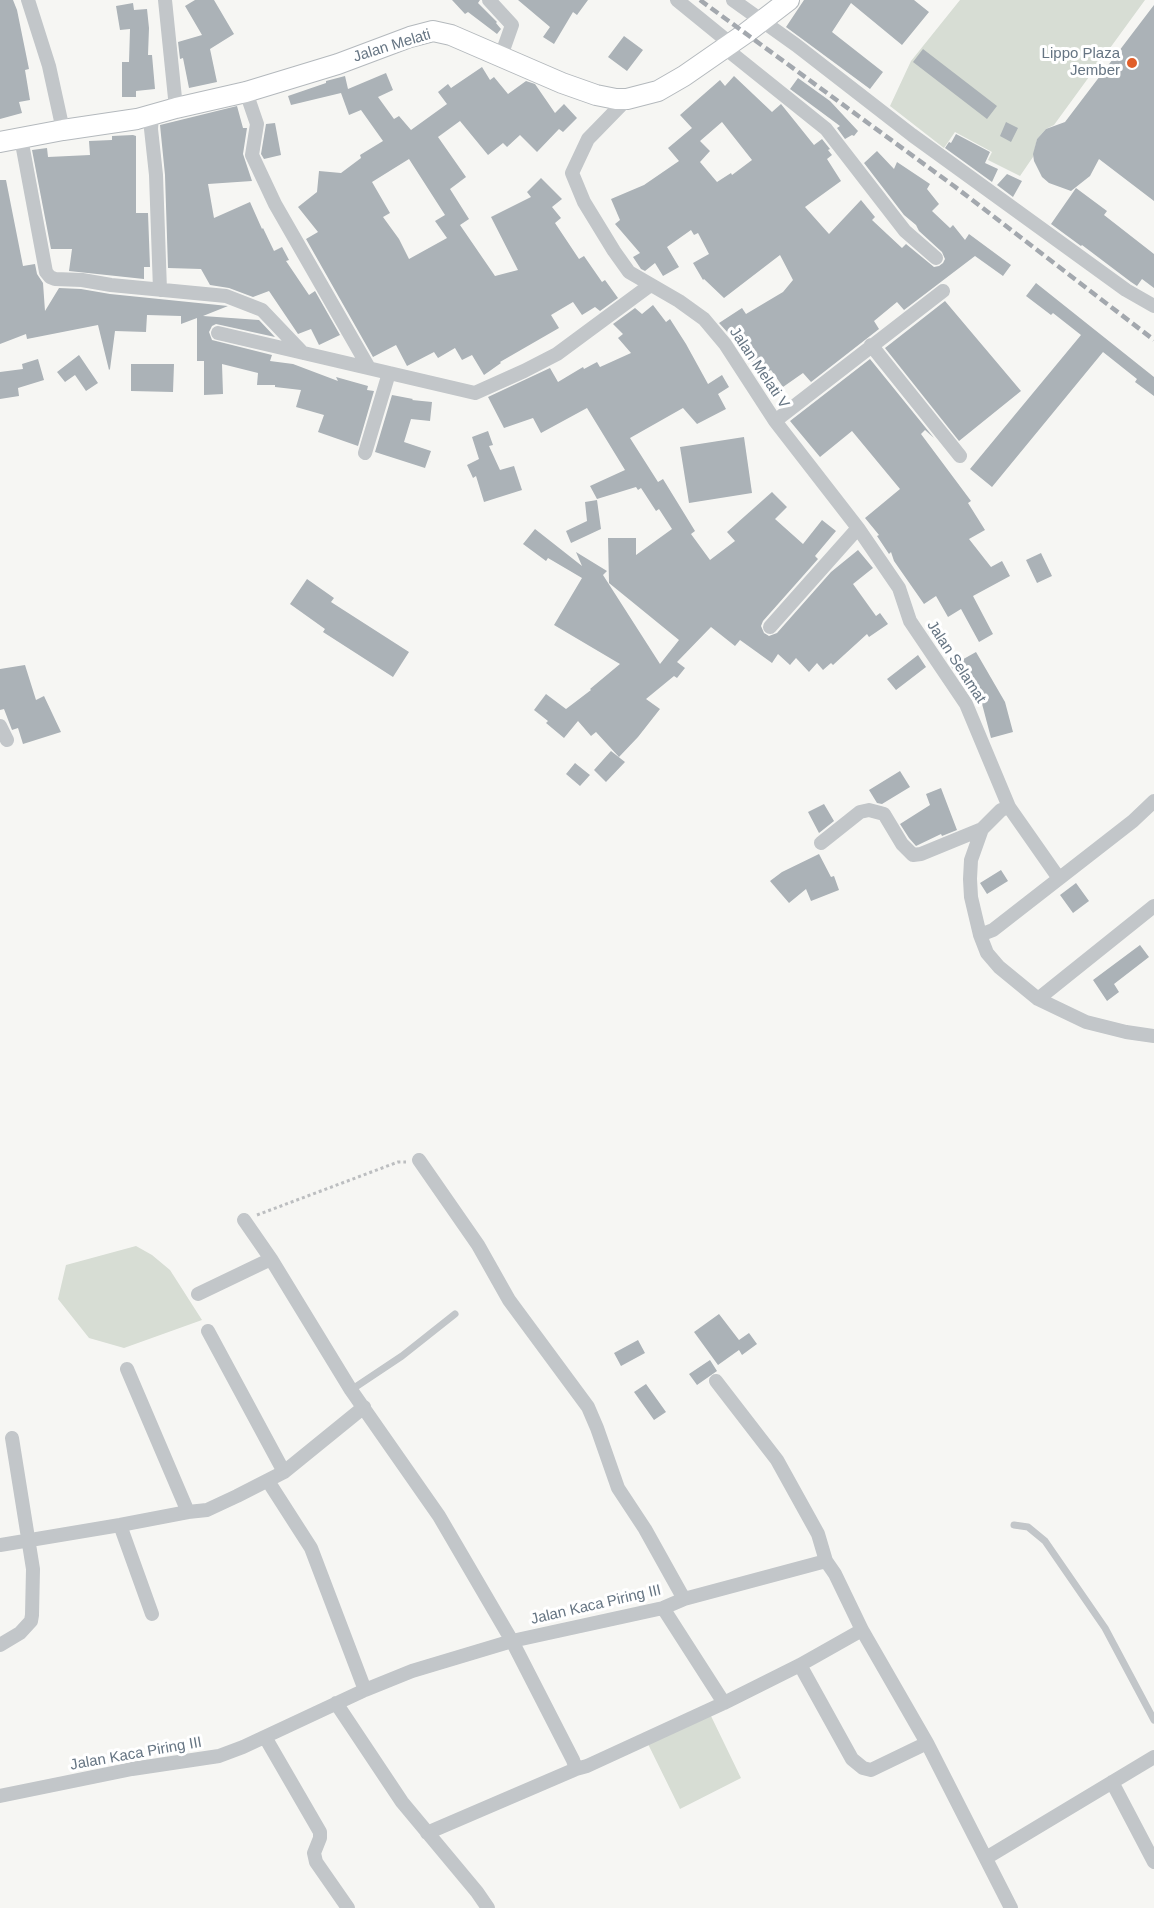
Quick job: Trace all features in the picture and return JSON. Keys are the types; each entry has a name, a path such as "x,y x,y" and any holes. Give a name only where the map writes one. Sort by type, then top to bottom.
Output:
{"main road":[{"name":"Jalan Melati","path":"0,142 152,115 246,92 338,64 410,37 433,31 451,35 562,83 596,95 627,99 658,91 684,76 789,0"}],"street":[{"path":"28,0 49,66 63,130"},
{"path":"165,0 176,108"},
{"path":"489,0 512,25 501,56"},
{"path":"677,0 826,129 905,231 936,258"},
{"path":"733,0 796,45 912,135 1126,290 1154,306"},
{"path":"246,92 257,124 252,155 275,204 369,368"},
{"name":"Jalan Melati V","path":"627,99 588,139 572,173 584,202 628,272 679,301 704,320 725,344 775,421 858,528"},
{"path":"152,115 160,290"},
{"path":"21,138 46,272 50,277 225,296 262,310 303,353"},
{"path":"218,333 475,393 557,354 650,286"},
{"path":"775,421 943,291"},
{"path":"872,345 960,456"},
{"path":"365,453 389,373"},
{"path":"770,627 858,528"},
{"name":"Jalan Selamat","path":"858,528 899,588 910,621 966,704 1009,807 1058,878"},
{"path":"0,726 7,740"},
{"path":"980,935 993,930 1154,801"},
{"path":"821,843 860,812 869,810 884,814 902,844 913,855 921,854 982,829 1001,810 1009,807"},
{"path":"982,829 971,860 970,879 971,897 987,953 999,967 1038,999 1086,1022 1154,1036"},
{"path":"1038,999 1154,906"},
{"path":"419,1160 478,1245 509,1300 588,1407 618,1488 645,1529 684,1599"},
{"path":"244,1220 271,1258 351,1390 439,1516 512,1641 576,1769"},
{"path":"198,1294 271,1258"},
{"path":"208,1331 284,1472"},
{"path":"127,1369 188,1512"},
{"path":"716,1381 777,1460 818,1534 826,1561 835,1574 862,1630 927,1743 1011,1908"},
{"path":"0,1545 207,1510 284,1472 364,1407"},
{"path":"0,1644 20,1633 31,1621 33,1569 12,1438"},
{"path":"268,1481 311,1548 365,1690"},
{"path":"120,1525 152,1614"},
{"name":"Jalan Kaca Piring III","path":"0,1796 132,1769 219,1756 412,1671 512,1641 663,1608 684,1599 826,1561"},
{"path":"663,1608 724,1703"},
{"path":"427,1833 576,1769 588,1766 724,1703 800,1665 862,1630"},
{"path":"800,1665 852,1759 863,1768 871,1770 927,1743"},
{"path":"336,1703 402,1802 488,1908"},
{"path":"265,1737 320,1832 314,1853 316,1862 348,1908"},
{"path":"986,1858 1154,1757"},
{"path":"1112,1782 1154,1862"}],"lane":[{"path":"351,1390 402,1356 455,1314"},
{"path":"1014,1525 1028,1527 1046,1541 1105,1628 1154,1720"}],"path":[{"path":"244,1220 398,1162 419,1160"}],"shaded area":[{"path":"960,0 1145,0 1054,125 1046,129 1037,139 1033,157 1020,176 988,160 992,152 955,132 944,148 890,106 911,61"},
{"path":"136,1246 152,1255 170,1270 202,1320 124,1348 89,1338 58,1299 66,1265"},
{"path":"710,1714 741,1778 680,1809 648,1744"}],"building":[{"path":"0,0 13,0 17,10 29,69 25,70 30,100 19,102 22,113 0,119"},
{"path":"195,0 214,0 234,34 210,49 217,82 189,88 183,58 180,59 178,42 202,35 185,6"},
{"path":"452,0 480,0 478,3 501,29 497,34 468,12 465,14"},
{"path":"518,0 588,0 577,15 573,12 554,44 543,37 550,27"},
{"path":"804,0 914,0 929,12 902,45 851,3 832,32 883,72 870,89 786,27"},
{"path":"133,3 134,10 147,9 148,55 152,55 155,89 136,91 136,97 122,97 122,62 129,62 130,29 120,30 116,6"},
{"name":"Lippo Plaza Jember","path":"1154,5 1154,201 1099,159 1090,176 1071,191 1049,183 1042,177 1034,161 1033,154 1037,139 1046,129 1065,122"},
{"path":"624,36 643,50 627,71 608,57"},
{"path":"923,49 997,106 987,119 913,62"},
{"path":"482,67 490,80 494,77 508,94 526,81 535,84 555,113 564,104 577,118 563,132 559,129 537,152 520,135 507,147 503,143 488,155 460,121 438,137 466,177 450,189 469,219 460,225 495,276 518,270 491,217 531,197 527,192 541,178 562,199 552,207 561,218 555,223 579,259 584,256 602,282 605,280 618,298 600,311 595,307 582,315 573,302 551,315 559,328 500,362 484,375 472,355 462,360 455,348 438,358 434,352 407,366 396,345 373,357 306,239 318,232 298,207 317,192 319,171 341,173 361,158 360,155 383,141 361,110 349,115 341,93 291,105 288,96 345,76 348,89 386,73 393,90 378,97 394,119 399,116 411,130 447,104 438,92 448,84 451,88","holes":["409,159 445,215 435,221 447,238 409,259 399,239 383,217 390,213 372,182"]},
{"path":"734,76 772,112 781,104 814,145 822,139 830,149 828,150 832,155 827,159 841,181 805,207 829,234 861,200 875,217 872,220 902,248 906,244 934,267 943,263 945,259 942,252 904,215 864,163 877,151 894,169 897,162 930,184 927,189 939,204 932,211 950,228 953,225 965,240 969,234 1011,265 1003,276 975,256 904,310 897,302 874,321 879,329 811,382 803,373 783,387 771,370 761,376 742,347 739,349 719,323 742,308 746,314 783,292 793,280 780,255 724,298 703,280 693,263 709,254 698,233 694,235 691,230 667,247 679,267 663,276 655,263 645,271 641,269 633,257 640,253 615,224 620,220 611,199 644,185 679,161 668,148 692,128 680,115 720,80 725,86","holes":["722,122 752,160 732,175 731,173 717,182 700,162 710,151 700,141"]},
{"path":"798,78 830,101 858,131 854,136 845,139 837,128 840,126 790,89"},
{"path":"237,106 243,128 247,128 243,154 252,181 208,184 214,218 250,202 274,251 282,247 289,260 286,261 309,295 315,291 340,335 319,345 311,329 298,334 269,291 253,297 229,288 210,285 201,269 168,268 165,175 160,125"},
{"path":"1006,122 1018,128 1011,142 1000,136"},
{"path":"275,123 281,155 264,159 261,154 266,124"},
{"path":"956,134 990,152 985,163 998,169 992,182 945,148"},
{"path":"112,136 136,136 136,213 148,213 150,267 144,267 144,279 69,271 72,249 51,249 32,150 47,148 48,157 90,155 89,141 112,140"},
{"path":"1007,174 1022,181 1013,197 997,185"},
{"path":"0,180 6,180 23,266 35,264 37,274 43,283 45,311 59,288 228,306 203,316 259,320 275,337 216,324 209,332 212,340 272,355 270,361 293,364 338,381 336,377 368,386 367,390 374,391 358,446 318,432 324,415 296,407 301,390 275,387 275,385 257,385 258,373 222,364 223,394 204,395 204,361 197,361 197,318 181,324 181,316 147,315 146,332 115,331 109,370 98,325 27,339 26,334 0,344"},
{"path":"1076,188 1107,211 1104,215 1154,254 1154,288 1142,279 1137,286 1051,224"},
{"path":"1036,283 1154,377 1154,396 1135,382 1137,379 1103,352 992,487 970,469 1081,335 1026,296"},
{"path":"945,301 1021,391 959,441 885,348"},
{"path":"653,305 666,322 670,319 708,384 722,375 729,387 718,394 726,409 697,424 683,408 630,438 658,482 663,479 695,531 691,534 710,560 735,541 727,532 772,492 787,507 775,519 803,544 822,520 836,531 815,556 818,559 763,621 761,626 764,633 769,636 777,633 831,572 858,550 873,568 853,584 876,616 880,613 888,624 869,637 867,634 833,665 831,663 823,670 817,663 809,672 796,658 790,665 778,654 772,663 740,640 735,646 711,627 677,662 685,668 677,678 674,676 646,699 660,709 619,757 596,732 591,736 578,721 564,738 534,710 546,694 566,709 620,664 554,625 582,578 548,558 546,561 523,544 535,529 582,566 576,552 607,571 603,575 660,664 679,640 609,583 608,538 636,538 636,555 672,529 659,509 656,511 641,488 638,490 636,487 597,499 590,486 625,470 587,408 541,433 533,418 504,428 488,397 550,368 558,382 583,367 584,369 597,362 600,367 631,353 618,338 623,334 613,324 635,308 642,314"},
{"path":"79,355 98,383 86,391 75,375 65,382 57,372"},
{"path":"38,359 44,380 18,388 19,396 0,399 0,372 23,369 22,364"},
{"path":"870,359 934,438 925,430 921,434 971,501 968,503 985,530 969,539 991,567 1002,561 1010,576 973,596 993,634 979,642 961,609 948,617 936,596 924,604 894,561 891,552 889,554 877,536 879,535 865,518 900,489 852,431 820,457 790,421"},
{"path":"131,364 174,364 173,392 131,391"},
{"path":"392,395 432,402 430,421 411,419 404,442 431,451 425,468 375,452"},
{"path":"488,431 493,445 489,446 500,470 514,466 522,490 484,502 476,476 473,478 467,465 479,459 472,437"},
{"path":"744,437 752,493 689,503 680,447"},
{"path":"597,500 601,529 571,543 566,531 587,521 585,502"},
{"path":"1041,553 1052,576 1037,583 1026,560"},
{"path":"307,579 334,598 331,602 409,652 393,677 323,632 325,629 290,604"},
{"path":"976,652 1005,702 1013,732 991,738 981,700 975,703 951,666"},
{"path":"918,655 926,667 896,690 887,679"},
{"path":"25,665 36,700 44,696 61,732 23,744 18,728 12,730 4,709 0,710 0,669"},
{"path":"611,751 625,762 606,782 594,770"},
{"path":"575,763 590,775 580,786 566,774"},
{"path":"900,771 910,787 882,804 877,803 869,790"},
{"path":"941,788 957,830 942,836 941,834 916,846 900,824 930,805 926,794"},
{"path":"824,804 834,821 819,833 808,812"},
{"path":"819,854 831,877 834,876 839,890 811,901 806,889 789,903 770,881 782,872"},
{"path":"1001,870 1008,881 987,894 980,883"},
{"path":"1076,883 1089,901 1073,913 1060,895"},
{"path":"1140,945 1149,957 1114,984 1119,992 1107,1001 1093,980"},
{"path":"719,1314 739,1340 749,1333 757,1344 742,1355 739,1350 718,1365 694,1332"},
{"path":"638,1340 645,1353 621,1366 614,1353"},
{"path":"710,1360 717,1371 697,1385 689,1374"},
{"path":"646,1384 666,1412 654,1420 634,1392"}],"railway":[{"path":"700,0 954,186 1154,340"}],"place":[{"name":"Lippo Plaza Jember","path":"1132,63"}]}
